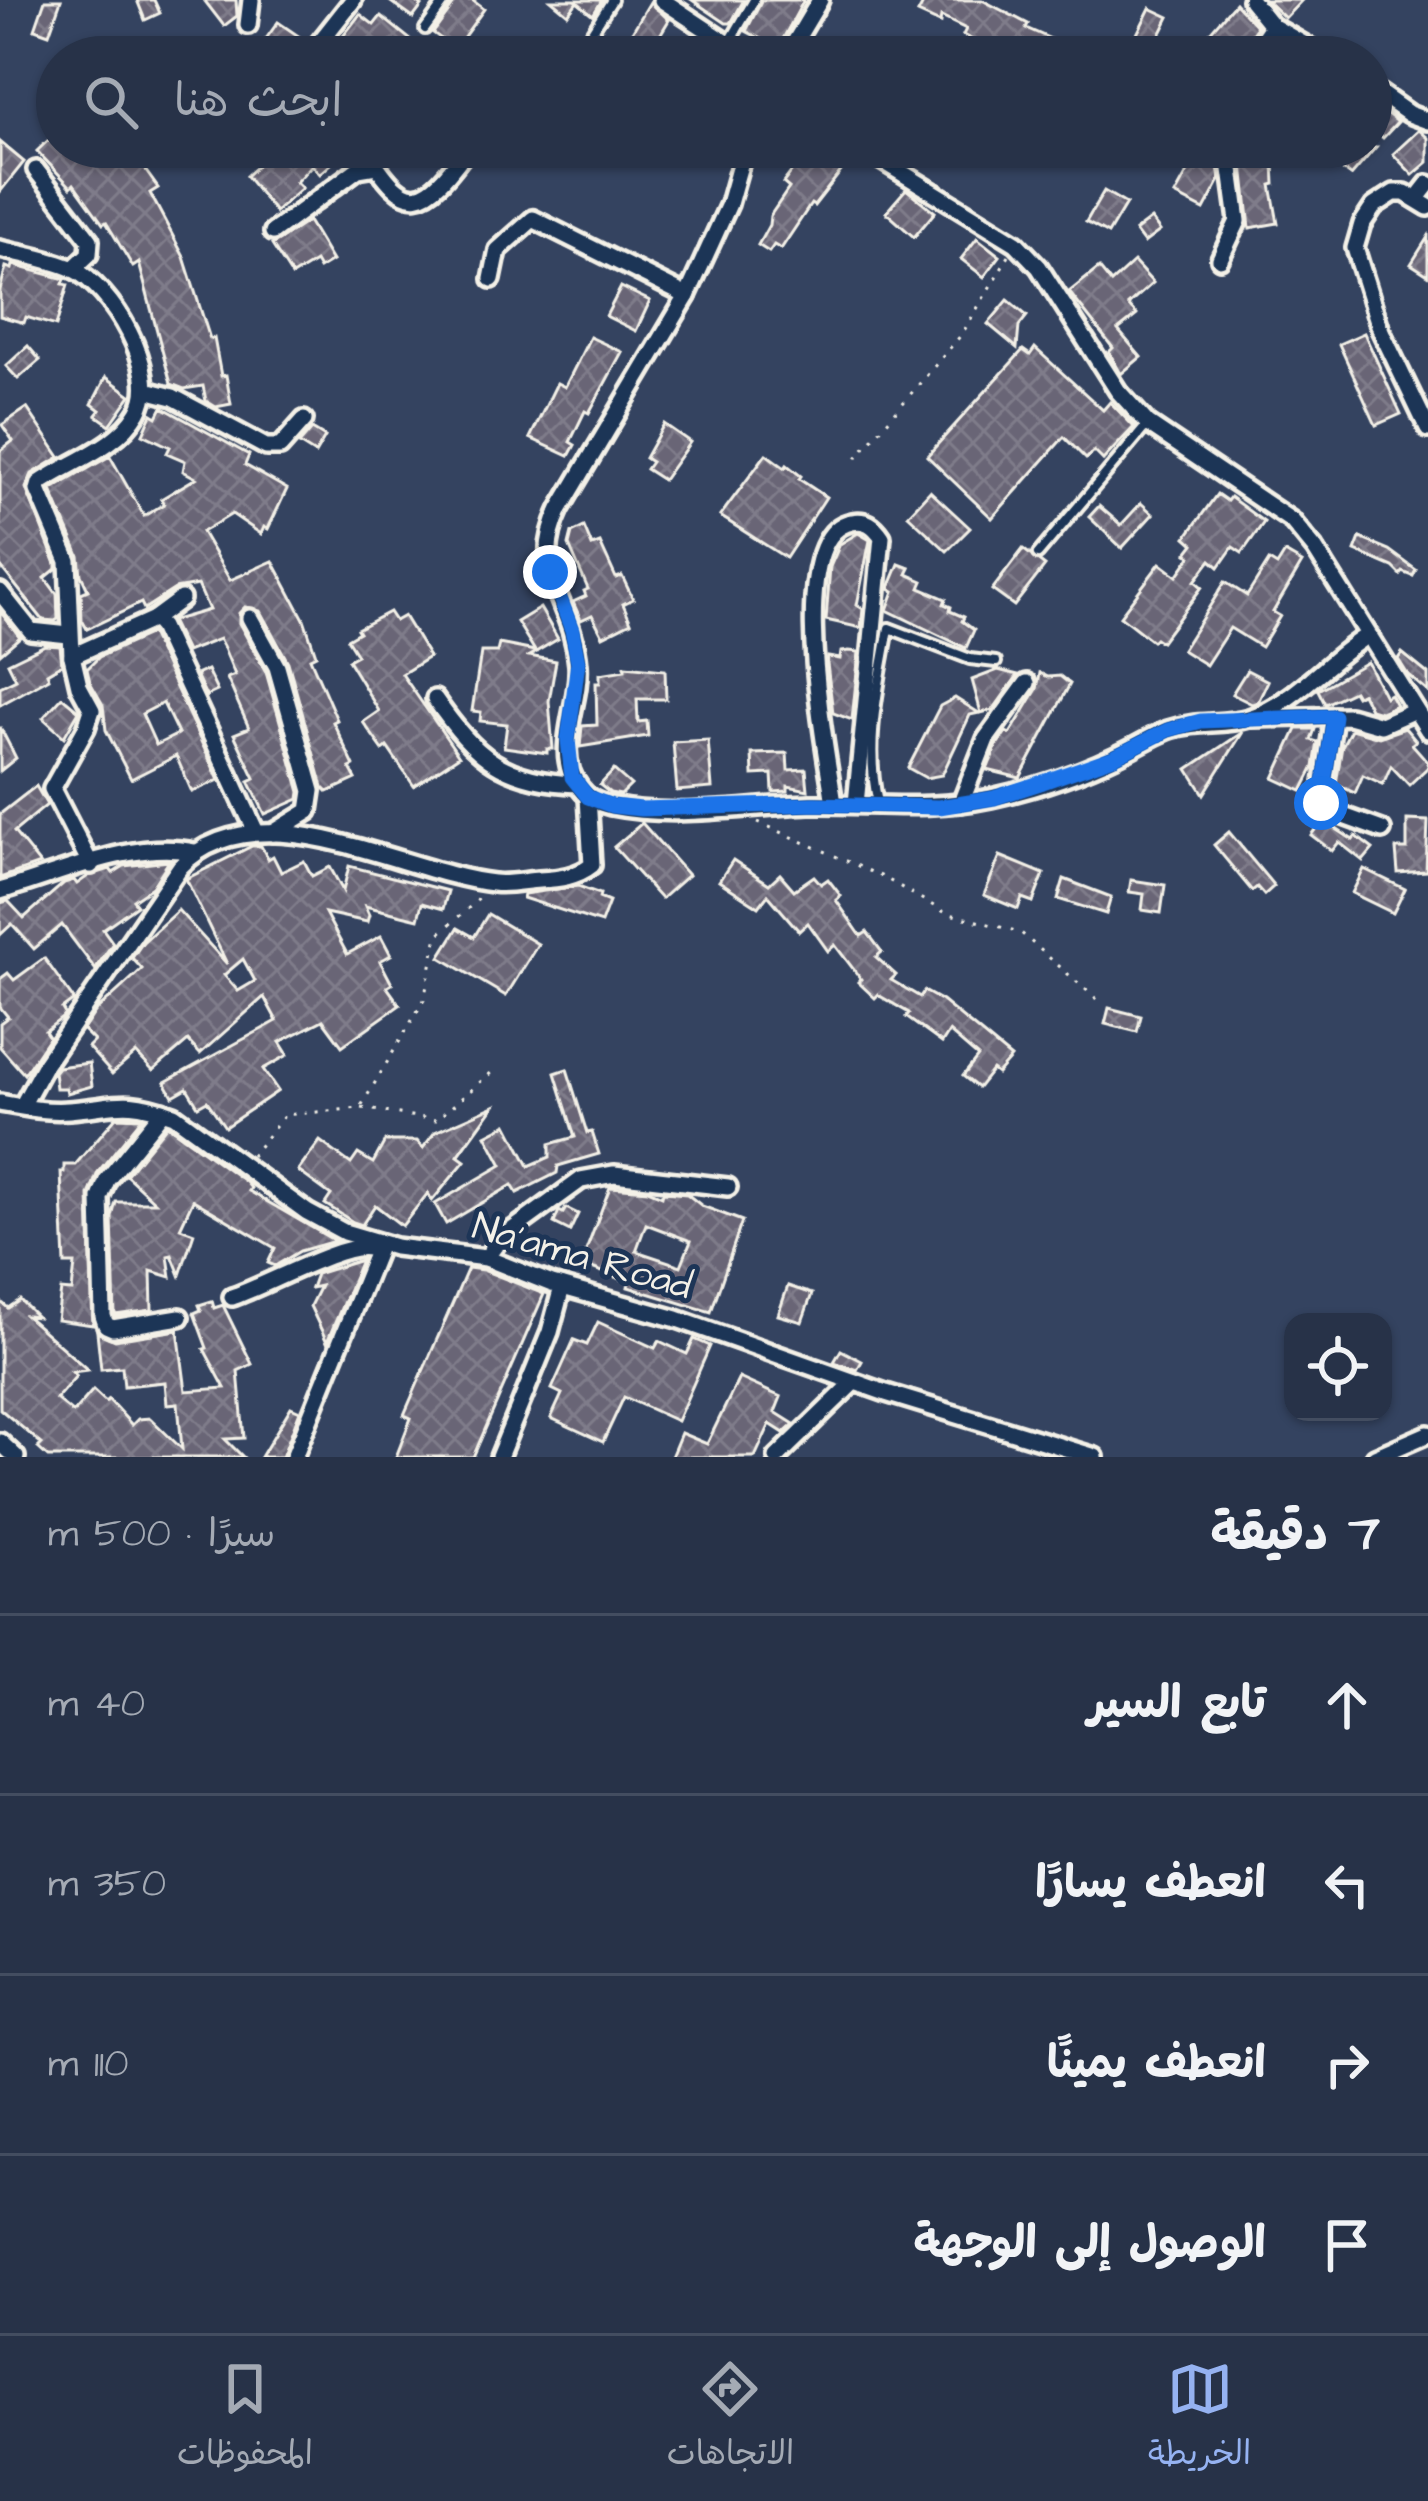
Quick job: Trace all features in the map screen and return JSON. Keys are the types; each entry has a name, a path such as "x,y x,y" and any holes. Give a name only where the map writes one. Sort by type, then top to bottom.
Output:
{"street":[{"path":"248,25 251,0"},
{"path":"325,36 353,0"},
{"path":"662,0 685,6 719,36"},
{"path":"799,36 820,0"},
{"path":"1251,0 1272,26 1289,36"},
{"path":"1265,36 1272,26"},
{"path":"1392,102 1428,122"},
{"path":"273,232 364,168"},
{"path":"377,168 390,185 410,194 428,195 454,168"},
{"path":"739,168 729,204 687,296 560,509 548,542 547,560 578,662 568,740 572,777 588,797 641,809 834,804 939,807 994,798 1201,721 1334,716 1381,724 1414,710"},
{"path":"894,168 1016,243 1052,284 1118,391 1148,424 1292,521 1315,549 1428,730"},
{"path":"1220,259 1238,221 1231,168"},
{"path":"36,170 90,239 89,254 73,269"},
{"path":"1428,184 1422,203 1405,193 1383,198 1361,224 1355,248 1381,331 1428,429"},
{"path":"492,279 498,250 533,219 687,296"},
{"path":"0,249 73,269 88,280 126,327 142,362 146,390 139,411 115,438 68,464 38,490 68,561 72,656 79,686 92,710 52,789 92,865"},
{"path":"146,390 172,397 266,447 280,447 304,420"},
{"path":"834,804 815,664 814,573 821,545 839,524 860,520 875,526 882,537 856,804"},
{"path":"0,592 32,631 69,635"},
{"path":"72,656 154,619 181,599"},
{"path":"0,891 159,847 195,852 264,833 309,811 311,791 277,667 250,618"},
{"path":"154,619 264,833"},
{"path":"1249,718 1320,673 1367,635"},
{"path":"961,803 986,739 1028,683"},
{"path":"435,699 465,737 512,775 577,784"},
{"path":"1334,716 1321,803 1327,810 1382,830"},
{"path":"264,833 343,844 497,884 565,878 590,868 588,797"},
{"path":"7,1108 195,852"},
{"name":"Na'ama Road","path":"7,1108 66,1111 119,1101 174,1115 328,1226 379,1249 486,1258 562,1287 677,1319 854,1382 1095,1457"},
{"path":"163,1112 107,1180 100,1198 103,1316 113,1328 180,1316"},
{"path":"486,1258 500,1239 581,1180 614,1174 728,1187"},
{"path":"232,1297 350,1247 379,1249 294,1457"},
{"path":"499,1457 550,1332 562,1287"},
{"path":"776,1457 854,1382"},
{"path":"1375,1457 1428,1434"},
{"path":"0,1442 16,1457"}],"lane":[{"path":"425,29 446,0"},
{"path":"591,33 612,0"},
{"path":"733,36 754,0"},
{"path":"1038,554 1148,424"},
{"path":"878,804 873,783 873,706 889,628 970,658 995,662"}],"path":[{"path":"856,458 962,334 1016,243"},
{"path":"737,807 769,829 844,859 946,913 1020,932 1100,1002"},
{"path":"360,1108 424,1000 437,936 497,884"},
{"path":"243,1167 285,1115 360,1108 436,1120 492,1072"}],"building":[{"path":"45,0 61,0 49,34 35,29"},
{"path":"137,0 154,0 160,13 145,20"},
{"path":"204,0 236,0 237,16 224,26"},
{"path":"388,0 414,0 422,6 413,18"},
{"path":"457,0 472,0 484,9 464,36 433,33"},
{"path":"551,0 602,0 593,15 577,2 568,14"},
{"path":"692,0 744,0 731,23 726,23"},
{"path":"762,0 804,0 784,36 755,36 746,31"},
{"path":"925,0 982,0 1044,36 965,36 966,29 918,13"},
{"path":"1266,0 1302,0 1285,18"},
{"path":"650,2 669,20 662,36 630,36"},
{"path":"1235,3 1257,27 1250,36 1208,34"},
{"path":"1150,8 1169,17 1160,36 1136,36"},
{"path":"360,14 374,25 381,16 406,36 343,36"},
{"path":"278,22 299,36 268,36"},
{"path":"1419,130 1428,138 1428,162 1413,175 1393,154"},
{"path":"0,142 24,162 0,192"},
{"path":"53,168 144,168 158,188 150,193 184,257 210,339 214,338 231,404 216,407 206,401 203,386 184,389 171,384 139,263 133,267 106,222 74,184 71,187"},
{"path":"255,168 309,168 296,182 302,188 275,212 246,176"},
{"path":"794,168 842,170 811,204 781,249 774,245 769,252 758,245 789,188 783,183"},
{"path":"1190,168 1218,168 1220,180 1204,210 1175,195"},
{"path":"1243,168 1274,168 1275,184 1271,185 1278,223 1250,228"},
{"path":"906,189 935,212 914,237 886,212"},
{"path":"1104,191 1126,204 1108,234 1086,222"},
{"path":"1151,219 1160,231 1144,243 1135,231"},
{"path":"308,221 332,261 319,269 315,262 292,276 272,245"},
{"path":"1428,237 1428,275 1411,264"},
{"path":"977,238 1000,256 984,277 961,259"},
{"path":"1134,262 1153,283 1128,305 1137,315 1118,330 1141,357 1121,374 1109,352 1113,348 1069,292 1099,268 1111,283"},
{"path":"6,267 65,279 63,284 68,285 56,326 0,316 0,290"},
{"path":"621,287 650,301 636,331 606,316"},
{"path":"1008,300 1027,316 1019,326 1017,348 988,324"},
{"path":"1364,333 1401,414 1376,425 1339,344"},
{"path":"590,337 622,352 589,413 585,411 570,442 575,445 569,456 530,438 557,383 565,387"},
{"path":"28,346 40,360 18,379 6,366"},
{"path":"1035,348 1103,410 1110,402 1134,427 1103,460 1094,451 1086,459 1064,437 992,518 927,456 1023,350 1030,355"},
{"path":"106,377 131,395 110,425 96,415 100,410 92,404"},
{"path":"162,407 249,455 245,465 287,489 261,534 232,514 202,532 230,580 273,561 304,619 316,655 310,658 356,779 328,792 323,787 288,662 260,611 245,607 239,623 266,672 300,792 299,799 265,814 249,781 255,778 234,734 249,728 227,678 235,675 223,646 219,639 186,652 171,621 209,610 198,585 175,589 144,609 141,603 87,629 82,620 81,593 88,590 51,490 110,456 144,516 164,504 161,499 196,478 183,471 185,461 167,453 170,447 143,434 152,414 157,417"},
{"path":"27,408 60,457 32,474 26,488 56,564 45,578 57,594 55,621 43,620 0,566 0,451 13,441 2,425"},
{"path":"664,424 690,442 663,480 646,469 651,462 645,458"},
{"path":"312,429 325,437 315,454 299,444"},
{"path":"766,454 826,497 786,558 720,516"},
{"path":"930,491 970,528 947,551 908,515"},
{"path":"1217,494 1227,501 1230,497 1264,522 1242,553 1233,547 1219,567 1211,560 1195,581 1202,587 1161,642 1152,641 1120,616 1160,563 1177,576 1194,544 1186,537"},
{"path":"1141,503 1153,514 1122,548 1089,517 1099,506 1121,525"},
{"path":"584,527 592,546 600,543 616,578 622,576 633,599 623,604 631,622 603,636 592,615 581,620 573,602 586,596 588,589 569,545 572,533"},
{"path":"858,533 870,540 857,605 863,609 861,628 826,620 830,567 840,544"},
{"path":"1360,538 1389,550 1416,570 1413,576 1401,575 1355,551"},
{"path":"1023,549 1045,566 1014,606 992,590"},
{"path":"1285,553 1302,563 1273,612 1280,616 1261,647 1230,628 1206,665 1182,650 1225,582 1247,596 1269,561 1277,566"},
{"path":"899,564 923,581 920,588 946,599 950,611 964,617 962,621 974,630 966,648 887,610 894,591 889,588"},
{"path":"540,608 558,639 529,656 556,661 549,701 553,749 547,753 504,747 507,724 480,721 481,712 472,711 481,652 497,652 499,644 535,651 517,622"},
{"path":"0,611 20,637 0,654"},
{"path":"389,612 395,621 404,616 429,657 402,674 459,756 414,786 363,722 379,711 348,660 357,655 347,639"},
{"path":"151,634 219,780 192,792 176,756 131,779 106,730 103,705 90,682 87,669 99,657","holes":["163,703 178,734 156,745 142,714"]},
{"path":"45,645 60,646 62,664 47,673 49,678 0,705 0,687 16,679 8,663"},
{"path":"841,652 859,652 852,720 833,713 827,664 828,657 840,659"},
{"path":"1402,653 1428,674 1428,692 1408,675 1398,659"},
{"path":"1367,662 1385,697 1390,694 1396,705 1380,712 1370,709 1362,693 1356,696 1353,691 1325,704 1318,690"},
{"path":"625,666 665,670 666,699 637,699 638,722 647,721 648,736 580,747 582,726 597,725 600,674 625,670"},
{"path":"207,670 217,691 206,696 196,675"},
{"path":"998,670 1018,675 993,710 981,713 972,680"},
{"path":"1247,670 1268,681 1258,702 1252,704 1232,694"},
{"path":"1040,673 1060,676 1070,684 1020,778 987,770 997,745 1006,732 1010,734 1037,689"},
{"path":"62,697 79,711 64,737 43,718"},
{"path":"955,698 979,713 970,715 942,775 926,778 908,768 940,706"},
{"path":"0,727 16,758 0,771"},
{"path":"1405,728 1428,762 1409,785 1391,766 1383,784 1363,775 1355,793 1336,784 1342,746 1351,729 1379,737"},
{"path":"1297,729 1315,729 1311,740 1318,742 1314,767 1302,791 1274,778"},
{"path":"1243,732 1204,794 1188,769"},
{"path":"708,740 712,788 677,791 673,742"},
{"path":"787,753 788,770 806,769 808,790 788,786 788,791 773,792 772,774 753,775 752,754"},
{"path":"614,770 631,785 621,795 600,785"},
{"path":"36,786 47,805 14,832 40,864 0,878 0,814"},
{"path":"1318,817 1373,849 1363,861 1339,842 1332,851 1311,835"},
{"path":"1407,820 1428,821 1426,871 1398,873 1396,849 1407,849"},
{"path":"642,823 688,875 661,899 614,847"},
{"path":"1229,832 1274,886 1264,895 1257,887 1252,891 1214,845"},
{"path":"252,846 261,846 281,872 304,861 312,876 330,867 343,891 349,866 448,891 443,909 422,903 418,919 365,906 367,922 325,913 347,954 381,936 391,955 380,961 392,984 387,987 400,1005 342,1046 323,1020 280,1042 288,1055 263,1069 278,1091 225,1127 207,1101 198,1106 187,1088 173,1096 165,1082 277,1021 264,997 200,1054 188,1041 153,1071 136,1053 112,1074 88,1047 94,1041 83,1030 95,1012 142,969 132,958 178,910 227,964 186,879","holes":["243,959 255,981 238,991 224,975"]},
{"path":"1000,856 1044,874 1033,902 1022,898 1018,909 984,895"},
{"path":"733,860 769,884 780,874 794,890 814,876 821,884 828,879 861,936 867,932 882,952 876,957 896,975 891,980 920,997 924,991 942,1001 1011,1058 997,1074 992,1070 978,1088 963,1076 978,1057 949,1032 942,1043 906,1017 909,1013 878,995 875,998 858,982 861,979 835,945 828,951 808,923 799,931 768,895 759,907 719,881"},
{"path":"169,861 152,887 133,900 137,905 103,929 113,943 95,969 62,925 34,949 12,924 0,935 0,903 8,901 24,918 64,883 74,880 77,884 124,866"},
{"path":"1364,869 1405,889 1393,913 1352,893"},
{"path":"1064,879 1111,897 1106,914 1058,899"},
{"path":"1131,880 1165,885 1161,913 1142,910 1144,894 1129,892"},
{"path":"578,886 609,902 601,923 523,898 524,894"},
{"path":"488,914 538,944 506,996 440,957 458,928 474,937"},
{"path":"44,958 74,1000 45,1031 49,1037 24,1074 0,1047 0,1023 8,1017 0,1007 0,979 8,973 14,980"},
{"path":"1109,1008 1141,1016 1137,1032 1105,1024"},
{"path":"89,1063 92,1086 67,1093 66,1088 56,1088 58,1067"},
{"path":"567,1069 587,1133 592,1132 599,1154 558,1166 557,1173 517,1193 512,1185 446,1224 435,1204 502,1165 486,1135 507,1124 529,1166 550,1157 550,1144 575,1137 555,1073"},
{"path":"494,1106 458,1156 465,1161 432,1201 428,1193 402,1226 375,1205 362,1225 353,1222 325,1204 331,1195 298,1171 320,1141 351,1164 358,1154 373,1163 385,1141 417,1141 423,1148 435,1132"},
{"path":"116,1117 142,1118 98,1172 89,1195 93,1325 57,1320 61,1290 72,1291 75,1264 65,1264 61,1172 64,1165 75,1165"},
{"path":"167,1125 246,1182 249,1191 335,1241 300,1251 275,1266 268,1263 275,1248 193,1200 180,1228 194,1233 180,1275 172,1255 168,1256 171,1277 151,1271 152,1310 115,1315 112,1217 116,1202 155,1202 126,1175"},
{"path":"610,1187 662,1196 663,1192 687,1194 702,1206 742,1221 711,1312 628,1287 629,1282 581,1264","holes":["646,1224 691,1241 681,1266 636,1251"]},
{"path":"566,1208 578,1214 570,1231 554,1223"},
{"path":"361,1260 327,1342 310,1306 320,1286 311,1288 316,1274"},
{"path":"468,1268 544,1294 473,1457 396,1457 411,1418 404,1415"},
{"path":"788,1286 812,1294 802,1322 778,1315"},
{"path":"20,1300 37,1317 26,1316 88,1370 72,1372 76,1376 56,1399 73,1413 93,1390 132,1425 150,1418 182,1449 178,1403 167,1404 165,1382 124,1386 122,1367 101,1369 97,1332 115,1340 178,1330 186,1391 225,1388 204,1349 194,1313 201,1310 199,1305 212,1301 214,1308 223,1305 252,1364 238,1371 244,1438 225,1439 243,1457 48,1457 38,1448 42,1444 0,1409 0,1301 8,1308"},
{"path":"598,1322 655,1348 659,1341 687,1354 694,1339 710,1346 677,1421 624,1397 603,1442 551,1418 562,1394 552,1389 574,1340 587,1345"},
{"path":"841,1350 862,1361 857,1370 834,1362"},
{"path":"739,1378 781,1397 775,1412 794,1424 784,1433 770,1424 755,1457 671,1457 681,1433 707,1444"},
{"path":"291,1407 300,1411 282,1457 261,1457"}],"route":[{"path":"550,572 572,630 578,662 568,740 572,777 595,801 641,809 814,804 939,807 994,798 1043,782 1201,721 1334,716 1321,803"}]}
